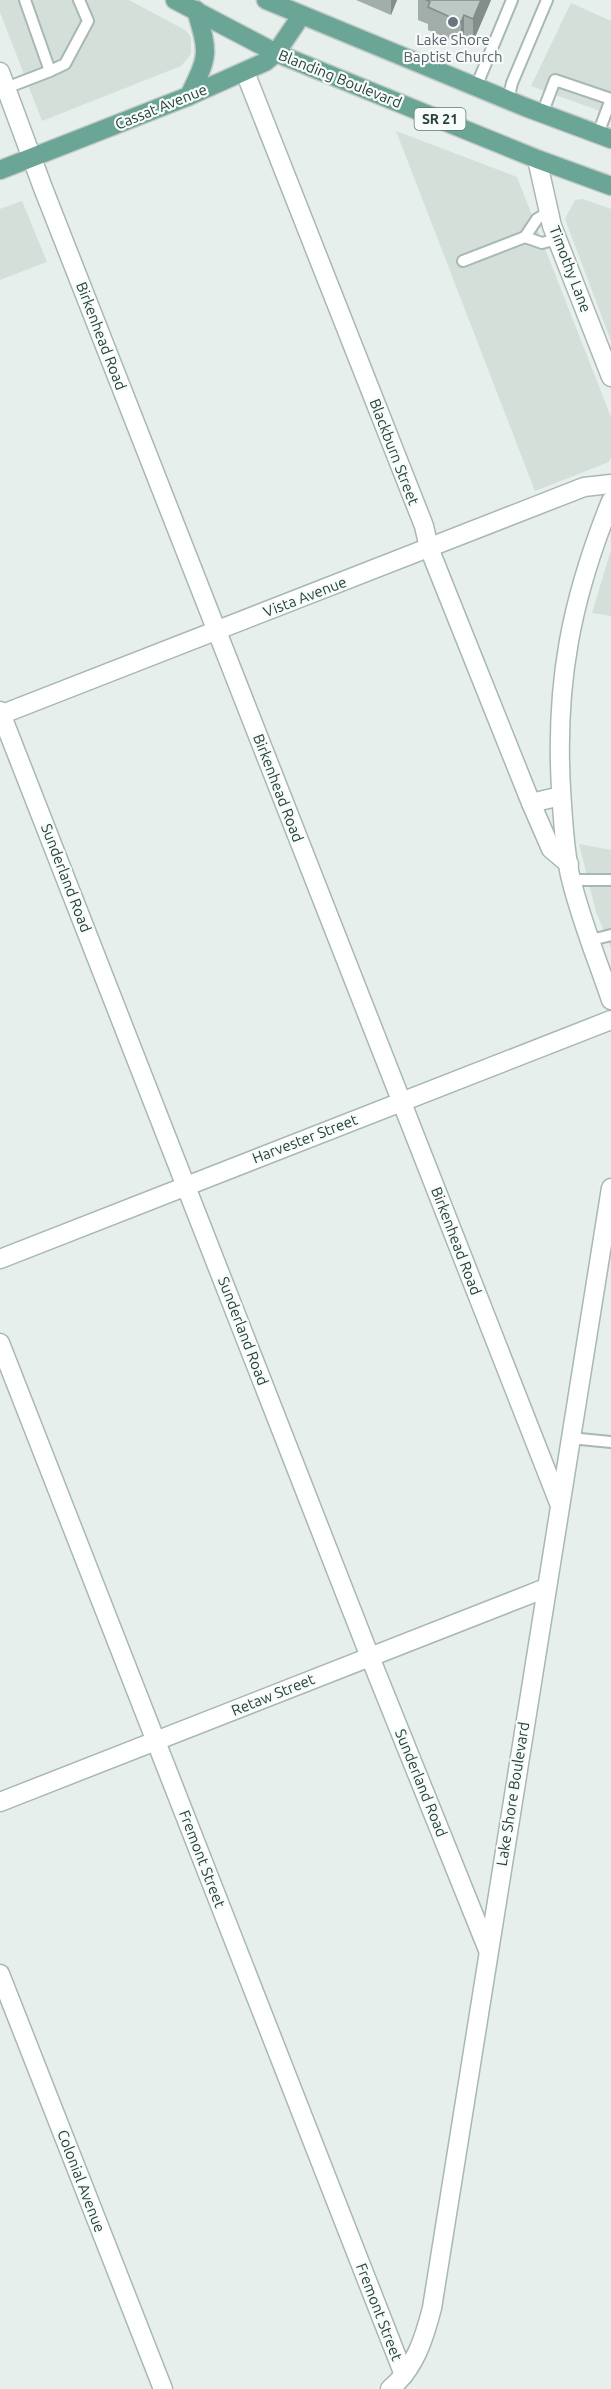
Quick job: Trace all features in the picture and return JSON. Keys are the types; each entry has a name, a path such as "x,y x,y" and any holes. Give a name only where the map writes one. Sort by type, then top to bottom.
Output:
{"main road":[{"name":"Blanding Boulevard","path":"175,0 276,53 537,159 611,186"},
{"path":"266,0 542,114 605,137"},
{"path":"189,96 204,65 206,44 195,10"},
{"name":"Cassat Avenue","path":"0,170 189,96 265,62 276,53 302,16"}],"street":[{"name":"Blackburn Street","path":"245,72 424,526 429,548 531,803 551,849 570,872"},
{"name":"Birkenhead Road","path":"3,80 559,1503"},
{"name":"Timothy Lane","path":"537,159 557,239 611,377"},
{"name":"Vista Avenue","path":"0,714 584,487 611,484"},
{"path":"609,991 570,872 564,837 559,750 560,710 569,632 582,584 611,501"},
{"name":"Sunderland Road","path":"0,714 370,1657 488,1950"},
{"path":"531,803 561,796"},
{"name":"Harvester Street","path":"0,1259 611,1020"},
{"name":"Lake Shore Boulevard","path":"390,2389 404,2375 424,2338 432,2308 611,1188"},
{"name":"Fremont Street","path":"0,1343 404,2375"},
{"name":"Retaw Street","path":"0,1802 546,1588"},
{"name":"Colonial Avenue","path":"0,1974 163,2389"}],"lane":[{"path":"25,0 50,71"},
{"path":"3,80 50,71 65,64 88,21 79,0"},
{"path":"476,87 512,0"},
{"path":"508,100 512,83 547,0"},
{"path":"542,114 555,80 611,99 605,137"},
{"path":"463,261 525,237 537,219 549,212"},
{"path":"525,237 542,243 557,239"},
{"path":"570,872 611,880"},
{"path":"591,940 611,935"},
{"path":"570,1438 611,1442"}],"shaded area":[{"path":"0,0 129,0 185,30 191,37 191,54 181,66 42,121 0,12"},
{"path":"571,3 611,21 611,115 531,86"},
{"path":"396,131 517,177 611,417 609,462 535,491"},
{"path":"583,199 611,209 611,341 565,219 575,200"},
{"path":"22,201 47,262 0,280 0,209"},
{"path":"611,550 611,616 592,613"},
{"path":"579,844 611,850 611,948 596,912"}],"building":[{"path":"426,0 481,0 473,19 464,15 461,22 428,7 430,2"}],"place":[{"name":"Lake Shore Baptist Church","path":"453,22"}]}
